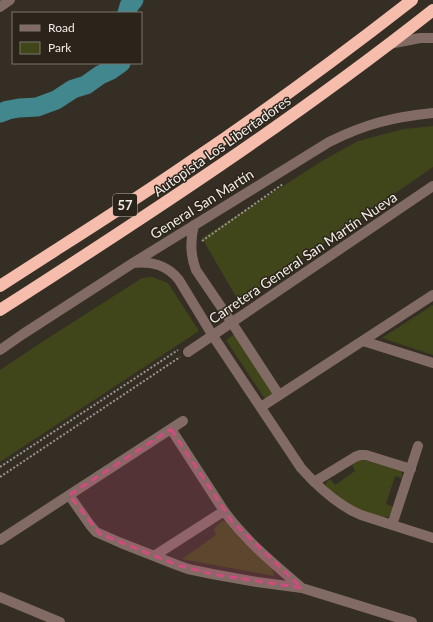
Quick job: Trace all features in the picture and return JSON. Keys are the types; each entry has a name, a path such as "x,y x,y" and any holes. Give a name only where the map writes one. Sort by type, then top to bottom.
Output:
{"highway":[{"name":"Autopista Los Libertadores","path":"0,286 224,139 315,74 412,0"},
{"name":"Autopista Los Libertadores","path":"0,310 212,172 326,92 433,10"}],"street":[{"path":"0,7 10,0"},
{"path":"389,44 420,38 433,38"},
{"name":"General San Martín","path":"0,350 133,263 329,142 353,130 383,120 433,112"},
{"name":"Carretera General San Martín Nueva","path":"185,350 213,336 433,186"},
{"path":"194,225 191,242 192,261 196,270 279,395"},
{"path":"133,263 140,262 163,266 174,274 179,280 213,336 260,407 301,468 314,482 353,512 433,538"},
{"path":"260,407 433,295"},
{"path":"363,341 433,363"},
{"path":"0,540 183,421"},
{"path":"171,429 232,521 253,545 302,588"},
{"path":"392,525 418,446"},
{"path":"314,482 360,455 370,456 411,469"},
{"path":"69,495 96,532 188,569 257,582 302,588 412,622"},
{"path":"154,556 224,511"},
{"path":"0,598 60,622"}],"path":[{"path":"201,244 202,241 288,180"},
{"path":"0,467 185,350"},
{"path":"0,477 185,350"}],"highlighted area":[{"path":"171,429 232,521 302,588 212,574 177,565 100,534 69,495"}],"green space":[{"path":"433,126 433,167 239,302 202,238 322,161 358,141 404,129"},
{"path":"152,277 168,283 199,331 0,462 0,370 142,278"},
{"path":"433,305 433,355 382,338"},
{"path":"235,334 274,393 265,399 226,340"},
{"path":"360,460 401,471 402,473 402,478 395,476 386,504 393,507 391,514 388,517 374,515 351,505 337,497 326,486 326,483 330,479 335,485 355,471 352,465"},
{"path":"222,521 226,522 243,542 272,567 274,576 182,559 216,535 214,529"}],"waterway":[{"path":"127,12 129,6 134,0"},
{"path":"0,113 19,108 37,107 56,100 73,89 86,85 120,64"}]}
